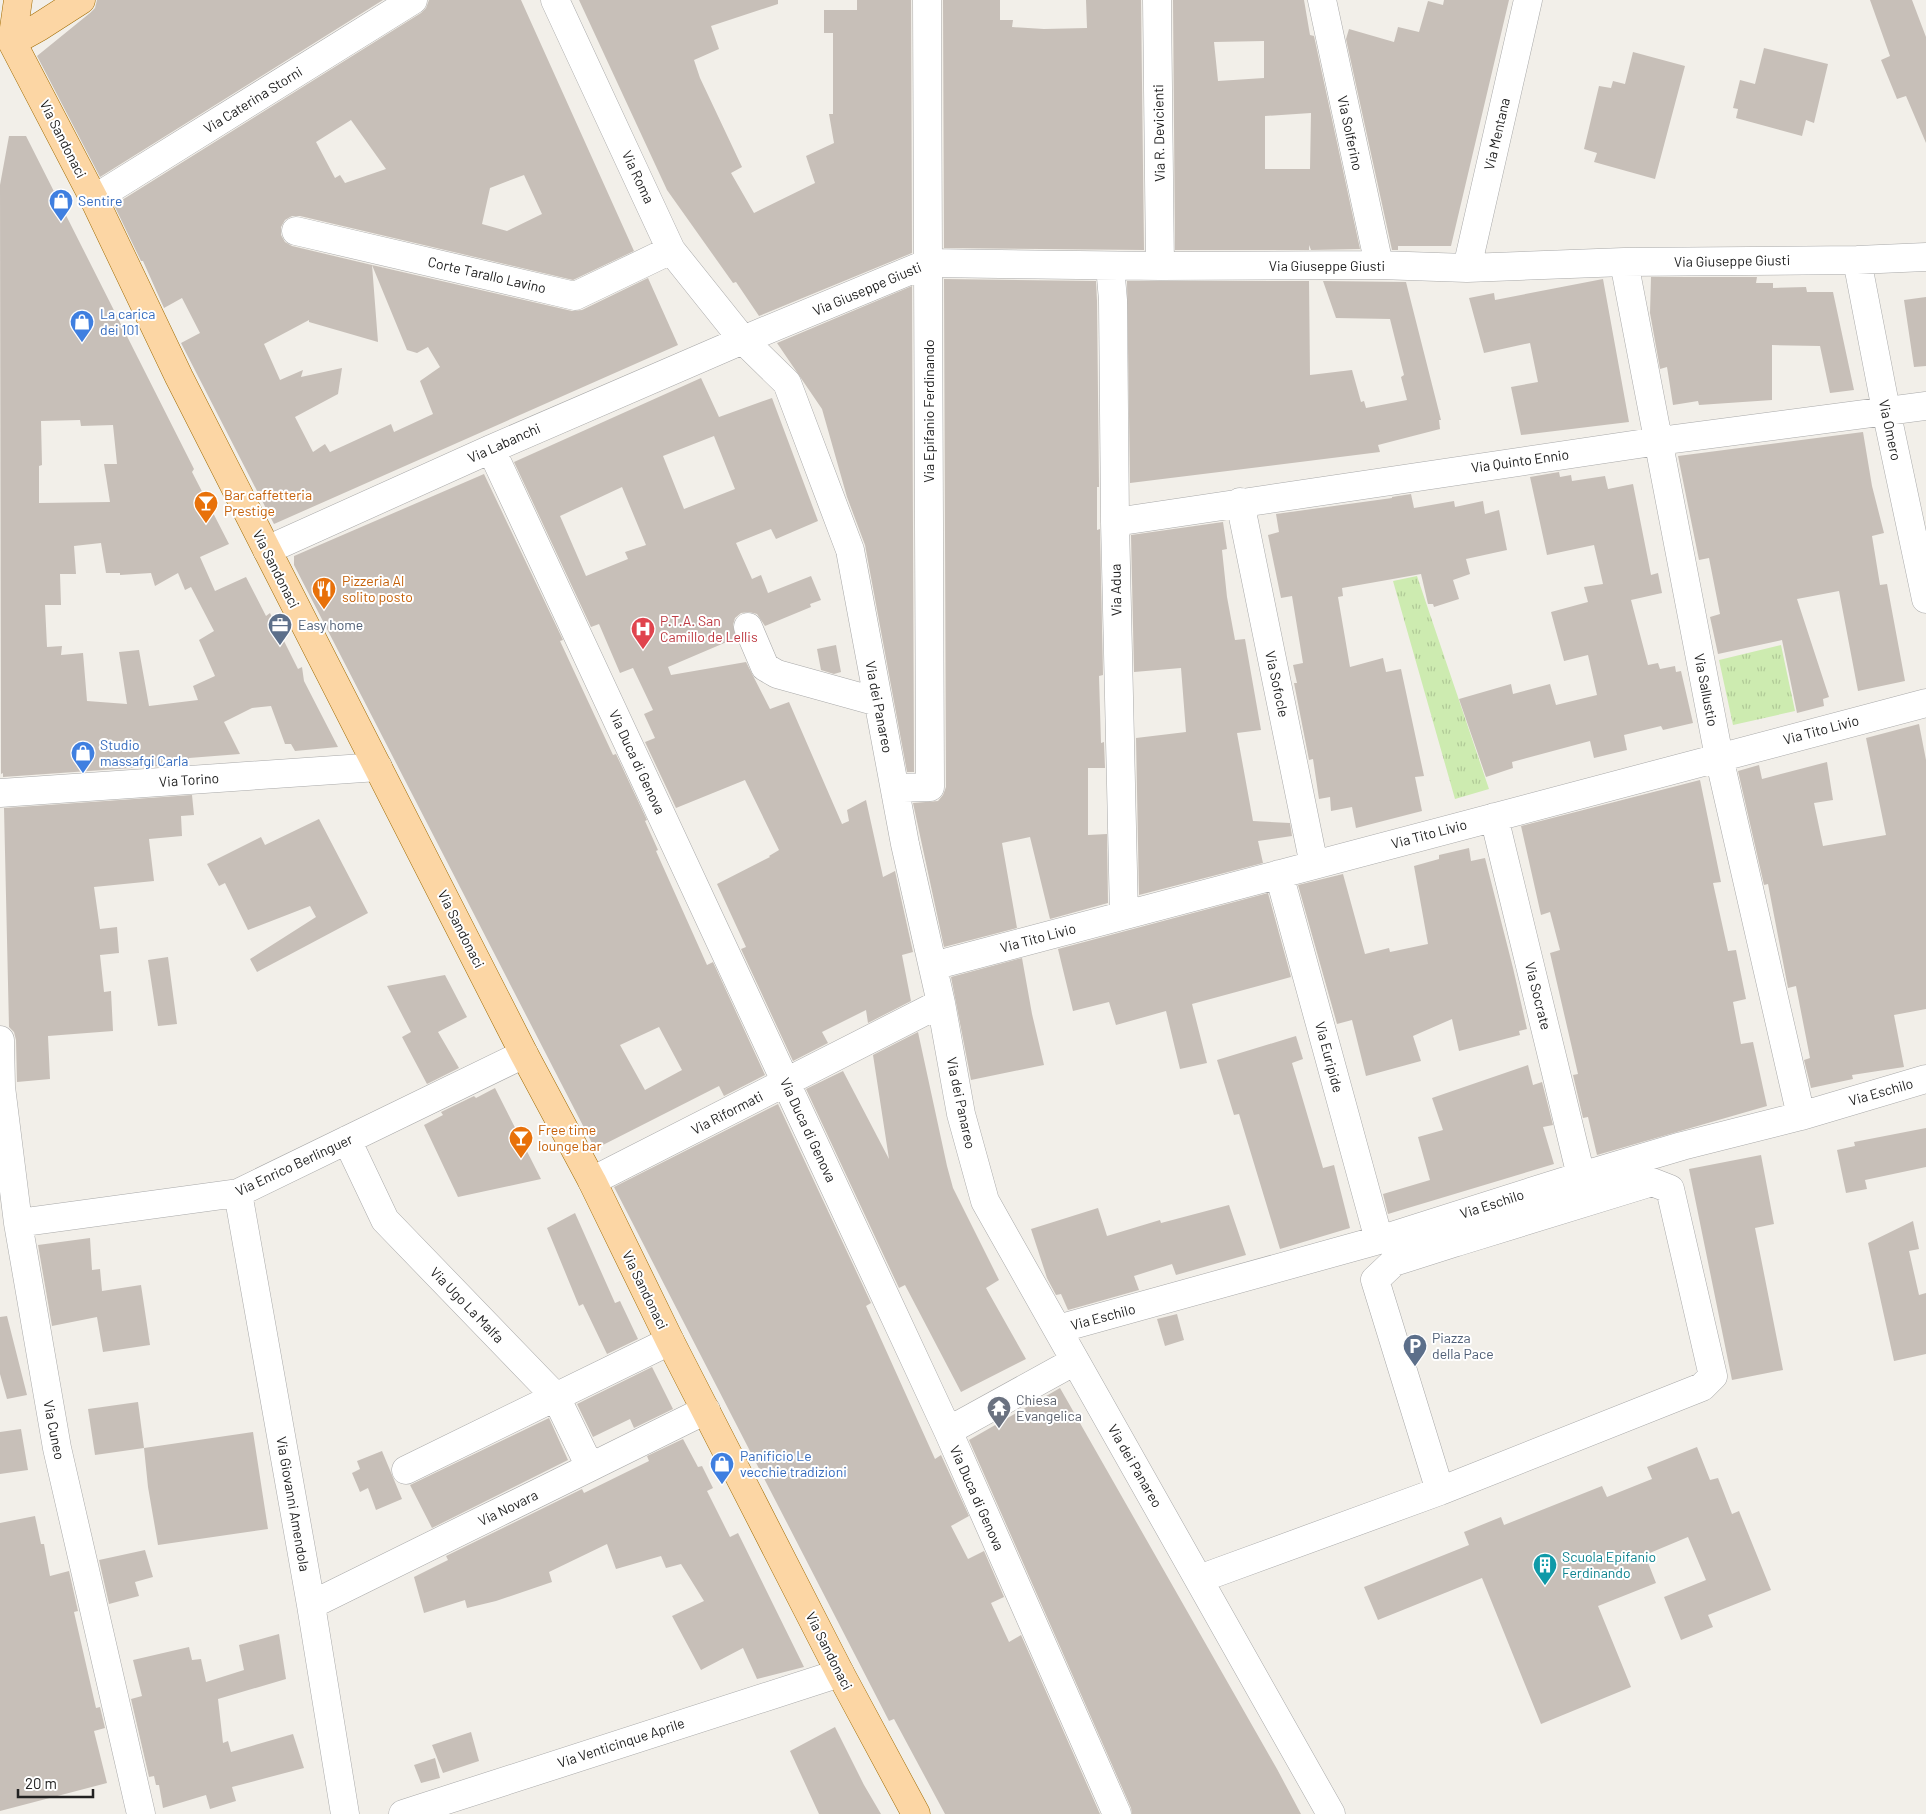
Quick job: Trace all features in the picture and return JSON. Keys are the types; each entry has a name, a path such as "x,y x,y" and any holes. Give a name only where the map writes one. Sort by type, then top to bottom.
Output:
{"main road":[{"path":"4,47 18,0"},
{"path":"4,47 81,0"},
{"name":"Via Sandonaci","path":"4,47 94,199 179,377 267,550 524,1054 592,1181 670,1341 840,1672 916,1814"}],"street":[{"name":"Via Caterina Storni","path":"94,199 413,0"},
{"name":"Via Roma","path":"555,0 672,250 743,340"},
{"name":"Via Epifanio Ferdinando","path":"895,788 930,787 927,0"},
{"name":"Via R. Devicienti","path":"1157,0 1160,266"},
{"name":"Via Solferino","path":"1322,0 1379,265"},
{"name":"Via Mentana","path":"1467,268 1528,0"},
{"name":"Corte Tarallo Lavino","path":"296,231 576,296 672,250"},
{"name":"Via Giuseppe Giusti","path":"743,340 928,264 1110,266 1379,265 1467,268 1624,262 1857,260 1926,256"},
{"name":"Via Omero","path":"1857,260 1886,410 1926,599"},
{"name":"Via Sallustio","path":"1624,262 1719,757 1801,1116"},
{"name":"Via Adua","path":"1110,266 1113,300 1115,522 1124,915"},
{"name":"Via Labanchi","path":"267,550 491,449 743,340"},
{"name":"Via dei Panareo","path":"743,340 787,383 850,550 905,844 941,1002 961,1114 986,1201 1331,1814"},
{"name":"Via Quinto Ennio","path":"1115,522 1659,441 1926,406"},
{"name":"Via Duca di Genova","path":"491,449 948,1432 1117,1814"},
{"name":"Via Sofocle","path":"1240,502 1314,865"},
{"path":"748,627 765,667 777,674 878,702"},
{"name":"Via Tito Livio","path":"933,966 1926,703"},
{"name":"Via Torino","path":"0,793 378,767"},
{"name":"Via Socrate","path":"1494,817 1581,1176"},
{"name":"Via Euripide","path":"1279,874 1379,1240"},
{"name":"Via Riformati","path":"592,1181 941,1002"},
{"name":"Via Cuneo","path":"0,1040 1,1087 18,1223 57,1448 141,1814"},
{"name":"Via Enrico Berlinguer","path":"18,1223 238,1194 524,1054"},
{"name":"Via Eschilo","path":"1058,1329 1379,1240 1455,1229 1581,1176 1682,1146 1801,1116 1926,1079"},
{"name":"Via Ugo La Malfa","path":"347,1140 385,1220 556,1397 590,1467"},
{"path":"1199,1579 1440,1491 1702,1387 1713,1376 1670,1189 1652,1182 1455,1229 1394,1262 1375,1280 1440,1491"},
{"name":"Via Giovanni Amendola","path":"238,1194 311,1605 345,1814"},
{"path":"406,1470 670,1341"},
{"path":"948,1432 1075,1361"},
{"name":"Via Novara","path":"311,1605 706,1410"},
{"name":"Via Venticinque Aprile","path":"403,1814 473,1802 840,1672"}],"green space":[{"path":"1417,576 1489,789 1455,799 1393,581"},
{"path":"1781,645 1795,711 1733,725 1719,660"}],"building":[{"path":"97,0 383,0 100,177 37,56 90,13 95,8"},
{"path":"429,0 521,0 634,251 573,280 300,216 292,216 285,220 281,227 281,235 285,242 292,246 572,311 582,310 648,278 678,345 274,524 181,343 200,333 182,298 164,308 143,261 141,261 114,205 421,13 426,8","holes":["351,120 386,169 345,183 340,175 335,178 316,142","524,175 542,214 507,231 482,224 490,188","372,265 407,350 417,353 428,347 440,367 420,381 433,414 394,432 391,424 330,452 325,444 313,452 295,417 338,394 342,368 301,377 303,370 280,380 264,344 309,320 309,322 378,342"]},
{"path":"579,0 778,0 778,4 711,26 719,49 694,60 700,78 742,167 731,173 754,213 815,183 806,156 834,143 829,114 833,114 833,33 824,33 824,10 857,10 857,0 911,0 912,253 759,316 736,282 733,283 667,190"},
{"path":"943,0 1000,0 1000,20 1013,20 1012,27 1044,29 1087,28 1086,0 1141,0 1144,250 944,248"},
{"path":"1173,0 1304,0 1310,35 1314,36 1360,249 1311,250 1309,245 1309,250 1175,250","holes":["1264,41 1264,78 1218,81 1214,42","1311,113 1310,169 1265,169 1265,116"]},
{"path":"1444,0 1509,0 1451,246 1398,246 1398,250 1392,250 1346,39 1349,29 1394,42 1398,27 1419,32 1428,1 1443,5"},
{"path":"1870,0 1912,0 1926,37 1926,143 1906,96 1897,99 1881,60 1890,56"},
{"path":"1764,48 1828,64 1814,123 1806,120 1802,136 1736,118 1738,109 1733,108 1740,80 1755,84"},
{"path":"1633,52 1685,66 1655,179 1594,162 1597,153 1584,149 1599,86 1611,88 1613,81 1625,84"},
{"path":"9,136 26,136 194,469 192,472 229,544 200,557 215,591 246,577 266,616 270,613 298,669 302,667 304,681 338,747 295,751 291,744 285,744 271,706 252,708 224,722 240,754 189,758 189,764 3,777 3,773 1,774 0,185","holes":["80,420 81,426 113,425 117,464 104,464 110,502 39,503 39,466 42,465 41,421","101,543 106,573 120,573 120,575 151,573 155,586 178,573 185,590 191,587 214,631 199,640 215,676 193,686 198,700 149,706 139,650 119,652 127,704 87,701 83,653 61,655 62,646 47,647 45,605 61,605 60,574 76,574 74,546"]},
{"path":"1651,277 1757,277 1756,283 1773,283 1773,288 1806,287 1807,292 1833,292 1854,390 1830,393 1820,346 1772,345 1772,400 1699,405 1698,401 1673,405 1667,367 1660,369 1650,313"},
{"path":"944,279 1096,281 1099,487 1097,487 1097,530 1100,529 1103,675 1099,676 1101,743 1104,742 1105,768 1088,768 1088,835 1107,834 1108,903 1050,919 1030,837 1002,843 1017,928 944,947 913,803 938,801 946,787"},
{"path":"1603,279 1629,422 1521,435 1511,387 1538,382 1530,343 1484,353 1469,298 1494,293 1495,300"},
{"path":"1127,281 1309,281 1310,375 1352,370 1361,402 1364,401 1366,408 1407,400 1401,377 1404,375 1390,319 1336,318 1323,281 1406,282 1441,420 1439,420 1440,429 1378,445 1380,452 1130,483"},
{"path":"912,286 914,772 907,772 865,545 847,497 822,409 777,343"},
{"path":"1926,297 1926,366 1914,367 1904,300"},
{"path":"701,378 719,417 772,398 818,521 776,539 771,529 736,543 752,579 761,575 768,593 811,576 821,600 810,604 811,607 765,626 757,614 741,613 735,618 733,625 736,638 668,667 671,675 746,662 770,709 789,702 842,824 849,821 847,810 866,800 883,877 895,871 913,952 902,955 911,1001 868,1023 866,1010 822,1032 828,1043 793,1061 741,949 746,947 717,884 770,857 779,850 745,780 676,808 645,742 655,738 644,714 653,710 633,668 620,673 599,624 591,627 514,462","holes":["714,436 735,489 684,509 663,456","622,487 646,545 625,552 628,559 586,576 560,516"]},
{"path":"1863,432 1872,486 1884,533 1872,536 1880,585 1887,584 1905,681 1858,691 1839,591 1797,599 1829,697 1823,699 1824,706 1797,713 1782,640 1718,654 1710,617 1720,614 1709,558 1699,560 1678,456"},
{"path":"1559,472 1560,477 1571,475 1572,481 1605,476 1608,489 1633,484 1651,575 1658,573 1662,593 1631,600 1648,665 1658,663 1660,669 1675,666 1676,672 1681,671 1693,723 1663,730 1661,726 1624,735 1627,750 1594,758 1590,741 1512,762 1513,768 1486,777 1459,699 1511,684 1513,694 1550,684 1556,705 1597,695 1588,655 1564,661 1551,612 1588,602 1584,587 1603,584 1594,545 1547,555 1530,477"},
{"path":"484,474 563,640 560,641 613,755 616,754 647,820 645,821 658,850 656,851 707,965 713,962 765,1075 724,1096 719,1086 595,1149 294,565 294,556","holes":["659,1027 682,1070 645,1090 620,1045"]},
{"path":"1411,494 1414,508 1454,501 1455,507 1483,501 1485,514 1499,510 1507,550 1466,559 1470,574 1453,580 1459,599 1434,607 1433,604 1428,604 1421,574 1342,588 1343,596 1338,597 1350,667 1383,658 1386,672 1401,669 1424,776 1415,777 1422,811 1356,828 1352,807 1331,811 1330,797 1319,799 1313,759 1309,760 1294,683 1297,683 1293,665 1303,663 1292,596 1281,598 1268,535 1279,532 1276,514"},
{"path":"1223,522 1227,549 1222,550 1227,597 1235,640 1245,639 1261,730 1237,733 1253,821 1290,823 1292,836 1258,841 1263,863 1139,895 1136,738 1186,732 1181,668 1134,672 1131,535"},
{"path":"836,645 841,672 834,674 821,670 817,649"},
{"path":"1919,724 1926,760 1926,1009 1894,1015 1904,1067 1852,1075 1853,1079 1811,1088 1804,1060 1810,1058 1796,986 1788,988 1768,884 1764,885 1738,771 1759,765 1762,779 1827,762 1833,800 1814,803 1823,846 1886,835 1866,738"},
{"path":"1700,780 1721,882 1713,883 1728,951 1736,950 1746,999 1733,1002 1741,1044 1753,1042 1767,1106 1597,1155 1588,1117 1583,1118 1573,1075 1578,1074 1550,953 1560,950 1550,912 1541,915 1521,826"},
{"path":"192,795 194,815 181,816 182,836 149,839 154,881 94,887 100,929 117,927 119,953 100,955 104,992 111,991 113,1031 48,1036 50,1079 17,1082 16,1040 14,1032 9,1027 4,808"},
{"path":"319,819 368,913 257,972 250,959 316,917 310,906 248,930 225,883 219,886 207,864 261,837 265,845"},
{"path":"1469,848 1471,861 1485,858 1527,1029 1519,1031 1520,1035 1459,1051 1452,1019 1413,1036 1421,1061 1366,1076 1352,1020 1337,1024 1298,885 1343,874 1365,954 1389,948 1390,952 1428,944 1414,866 1439,859 1439,855"},
{"path":"1268,893 1291,977 1192,1004 1207,1063 1180,1069 1166,1011 1116,1025 1109,1002 1073,1011 1058,949"},
{"path":"168,957 177,1024 158,1026 148,960"},
{"path":"1022,958 1044,1065 971,1080 951,977"},
{"path":"445,975 467,1017 438,1032 459,1068 427,1084 402,1037 411,1032 387,986"},
{"path":"918,1032 953,1188 999,1280 986,1288 1026,1359 961,1392 905,1285 899,1288 806,1089 843,1071 889,1159 873,1055"},
{"path":"1296,1036 1303,1059 1292,1063 1323,1168 1334,1165 1350,1228 1280,1249 1239,1114 1234,1115 1217,1060"},
{"path":"1528,1065 1533,1085 1542,1082 1553,1125 1543,1127 1554,1164 1388,1214 1383,1194 1430,1180 1418,1137 1443,1130 1432,1098"},
{"path":"495,1088 541,1179 458,1197 424,1125 443,1115 441,1112"},
{"path":"778,1104 871,1303 866,1306 935,1459 941,1455 969,1516 951,1526 968,1559 984,1551 1004,1597 991,1603 1009,1642 1021,1635 1100,1814 945,1814 894,1719 889,1721 614,1187"},
{"path":"1926,1128 1926,1167 1865,1180 1867,1189 1846,1193 1837,1150 1855,1146 1854,1142"},
{"path":"1761,1155 1774,1224 1755,1228 1783,1370 1732,1380 1689,1169"},
{"path":"1229,1205 1246,1255 1176,1275 1172,1264 1134,1276 1139,1290 1068,1310 1061,1294 1056,1295 1047,1278 1031,1229 1098,1208 1107,1236 1160,1220 1161,1223"},
{"path":"575,1213 615,1303 620,1301 638,1339 603,1356 607,1354 583,1304 579,1306 547,1228"},
{"path":"1913,1221 1919,1249 1909,1251 1919,1295 1926,1293 1926,1354 1894,1361 1868,1243"},
{"path":"90,1238 92,1270 100,1269 102,1291 141,1285 150,1345 103,1352 97,1317 52,1326 38,1245"},
{"path":"1177,1314 1184,1340 1165,1346 1157,1319"},
{"path":"7,1316 27,1395 7,1399 0,1374 0,1317"},
{"path":"652,1367 673,1409 634,1428 630,1419 593,1437 577,1404"},
{"path":"1060,1388 1301,1814 1132,1814 969,1440"},
{"path":"138,1402 144,1448 95,1455 88,1409"},
{"path":"549,1418 568,1460 432,1528 410,1485"},
{"path":"21,1429 28,1470 0,1474 0,1432"},
{"path":"253,1432 268,1529 158,1545 148,1487 144,1448"},
{"path":"683,1439 698,1467 702,1466 713,1488 707,1491 730,1537 738,1533 804,1667 757,1679 743,1648 701,1670 672,1616 704,1601 681,1564 666,1568 661,1556 616,1569 607,1544 549,1572 552,1582 496,1601 467,1608 465,1600 424,1613 414,1577 448,1560 446,1556 582,1489 584,1493 649,1461 647,1456"},
{"name":"Scuola Epifanio Ferdinando","path":"1697,1447 1710,1480 1718,1478 1732,1514 1739,1511 1771,1590 1708,1615 1713,1627 1681,1640 1664,1597 1706,1580 1688,1537 1645,1555 1656,1583 1598,1606 1631,1687 1541,1724 1482,1578 1378,1620 1364,1587 1469,1545 1464,1532 1501,1517 1504,1525 1602,1486 1607,1497 1652,1479 1647,1467"},
{"path":"382,1451 402,1499 376,1510 368,1488 360,1492 352,1473 360,1469 357,1461"},
{"path":"35,1516 41,1544 44,1544 50,1576 69,1571 78,1611 74,1612 96,1708 100,1707 105,1728 94,1731 107,1783 0,1811 0,1523"},
{"path":"145,1550 153,1577 135,1582 139,1596 109,1604 99,1560"},
{"path":"279,1634 286,1679 218,1699 223,1743 228,1741 231,1752 293,1734 304,1768 232,1787 236,1801 210,1809 206,1795 163,1808 159,1785 156,1785 154,1776 149,1777 131,1699 142,1696 133,1660 189,1647 192,1660 201,1659 206,1682 244,1670 239,1645"},
{"path":"835,1727 881,1814 819,1814 790,1751"},
{"path":"471,1732 479,1761 443,1773 432,1745"},
{"path":"435,1758 440,1778 421,1783 414,1765"}],"place":[{"name":"Sentire","path":"61,222"},
{"name":"La carica dei 101","path":"82,343"},
{"name":"Bar caffetteria Prestige","path":"206,524"},
{"name":"Pizzeria Al solito posto","path":"324,610"},
{"name":"Easy home","path":"280,646"},
{"name":"P.T.A. San Camillo de Lellis","path":"643,650"},
{"name":"Studio massafgi Carla","path":"83,774"},
{"name":"Free time lounge bar","path":"521,1159"},
{"name":"Piazza della Pace","path":"1415,1367"},
{"name":"Chiesa Evangelica","path":"999,1429"},
{"name":"Panificio Le vecchie tradizioni","path":"722,1485"},
{"name":"Scuola Epifanio Ferdinando","path":"1545,1586"}]}
